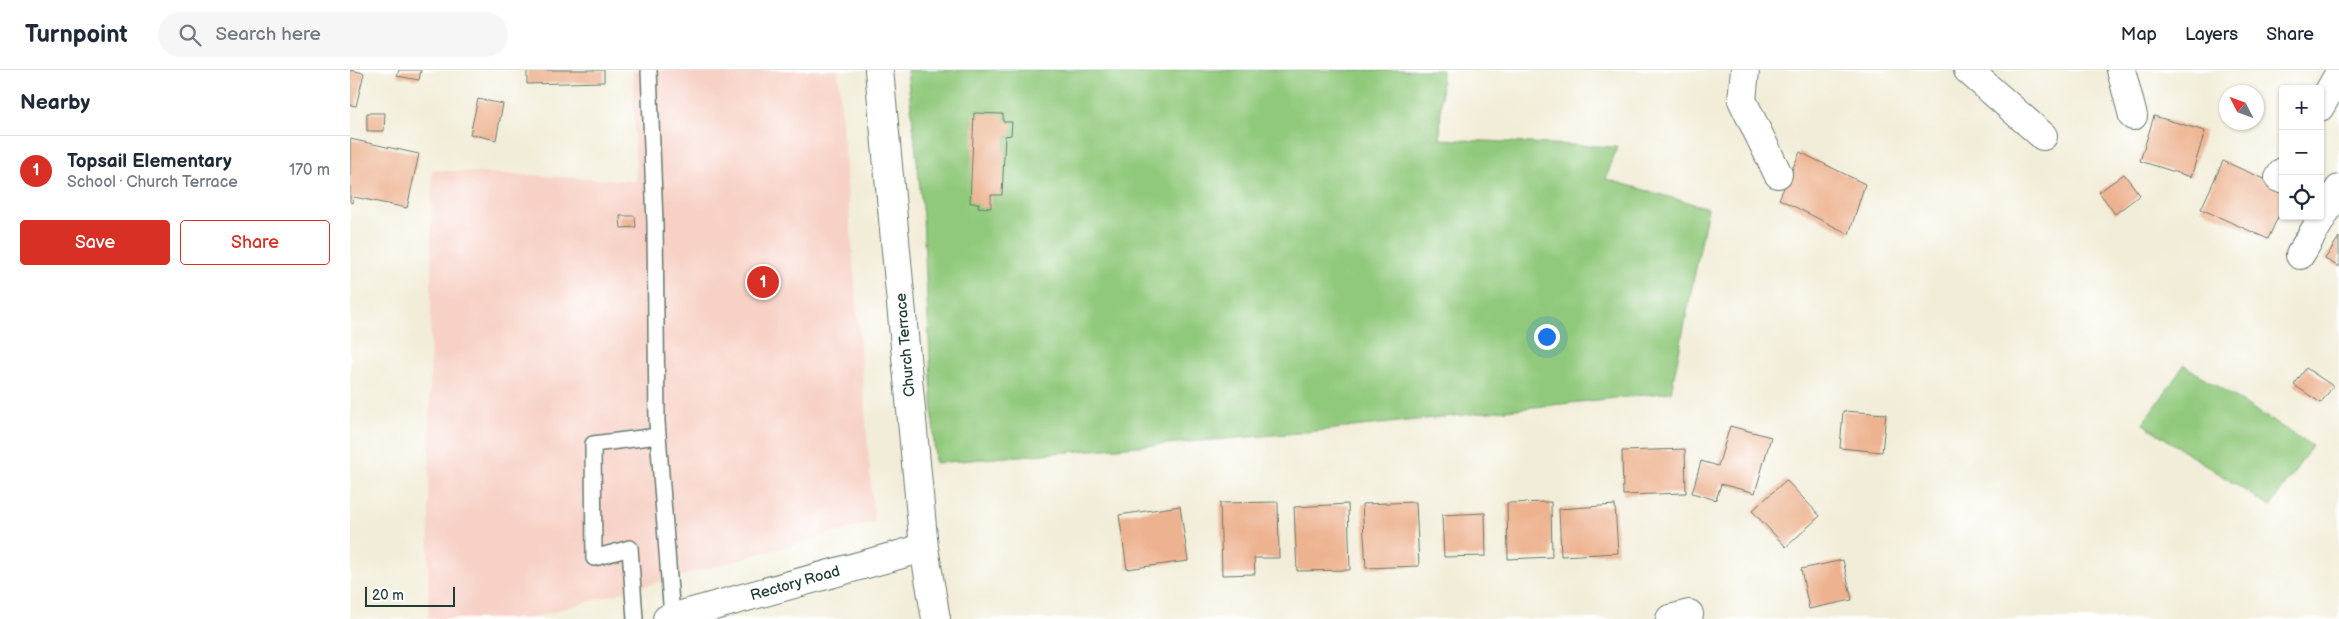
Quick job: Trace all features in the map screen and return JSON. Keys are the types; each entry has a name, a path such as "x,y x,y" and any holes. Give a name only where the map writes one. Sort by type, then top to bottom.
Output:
{"street":[{"name":"Church Terrace","path":"879,70 924,548 936,619"},
{"path":"1745,70 1742,100 1778,174"},
{"path":"1968,70 2042,136"},
{"path":"2121,70 2133,116"},
{"path":"2324,100 2339,74"},
{"path":"2300,255 2339,189"},
{"name":"Rectory Road","path":"669,618 924,548"}],"lane":[{"path":"650,70 655,223 658,436 669,618"},
{"path":"636,619 630,548 594,558 593,444 658,436"}],"shaded area":[{"path":"633,70 838,70 874,522 527,619 428,619 432,170 636,181"}],"green space":[{"path":"907,70 1442,70 1440,139 1617,147 1606,179 1708,208 1671,392 1298,433 935,463 923,217"},
{"path":"2184,365 2312,446 2270,507 2143,424"}],"building":[{"path":"350,70 364,73 356,106 350,105"},
{"path":"399,70 421,70 419,80 397,76"},
{"path":"527,70 604,70 604,82 527,84"},
{"path":"478,99 503,104 496,140 470,134"},
{"path":"367,113 385,113 384,131 367,131"},
{"path":"974,113 1003,114 1003,122 1012,122 1011,135 1005,136 1002,195 991,195 991,208 978,207 979,203 970,203"},
{"path":"2154,116 2205,131 2191,177 2140,161"},
{"path":"350,139 419,154 407,208 354,197 352,203 350,202"},
{"path":"1800,152 1865,184 1849,234 1779,199"},
{"path":"2223,161 2279,185 2279,215 2268,239 2201,209"},
{"path":"2124,174 2140,195 2115,214 2099,192"},
{"path":"620,216 635,216 636,227 621,228"},
{"path":"2339,237 2339,267 2325,259"},
{"path":"2306,368 2333,386 2321,403 2294,385"},
{"path":"1843,411 1886,414 1882,452 1840,448"},
{"path":"1730,426 1771,437 1755,493 1721,484 1716,500 1692,493 1701,461 1718,466"},
{"path":"1685,449 1686,493 1623,495 1622,451"},
{"path":"1786,480 1820,516 1786,547 1752,511"},
{"path":"1278,502 1279,558 1254,558 1255,574 1222,575 1220,503"},
{"path":"1416,502 1419,566 1366,568 1362,504"},
{"path":"1551,502 1552,557 1508,559 1507,503"},
{"path":"1348,504 1350,570 1297,571 1294,507"},
{"path":"1615,505 1618,553 1561,556 1559,509"},
{"path":"1180,506 1188,561 1127,569 1119,515"},
{"path":"1485,513 1486,556 1444,557 1442,515"},
{"path":"1843,560 1852,600 1809,609 1801,569"}],"place":[{"name":"Topsail Elementary","path":"763,282"}]}
